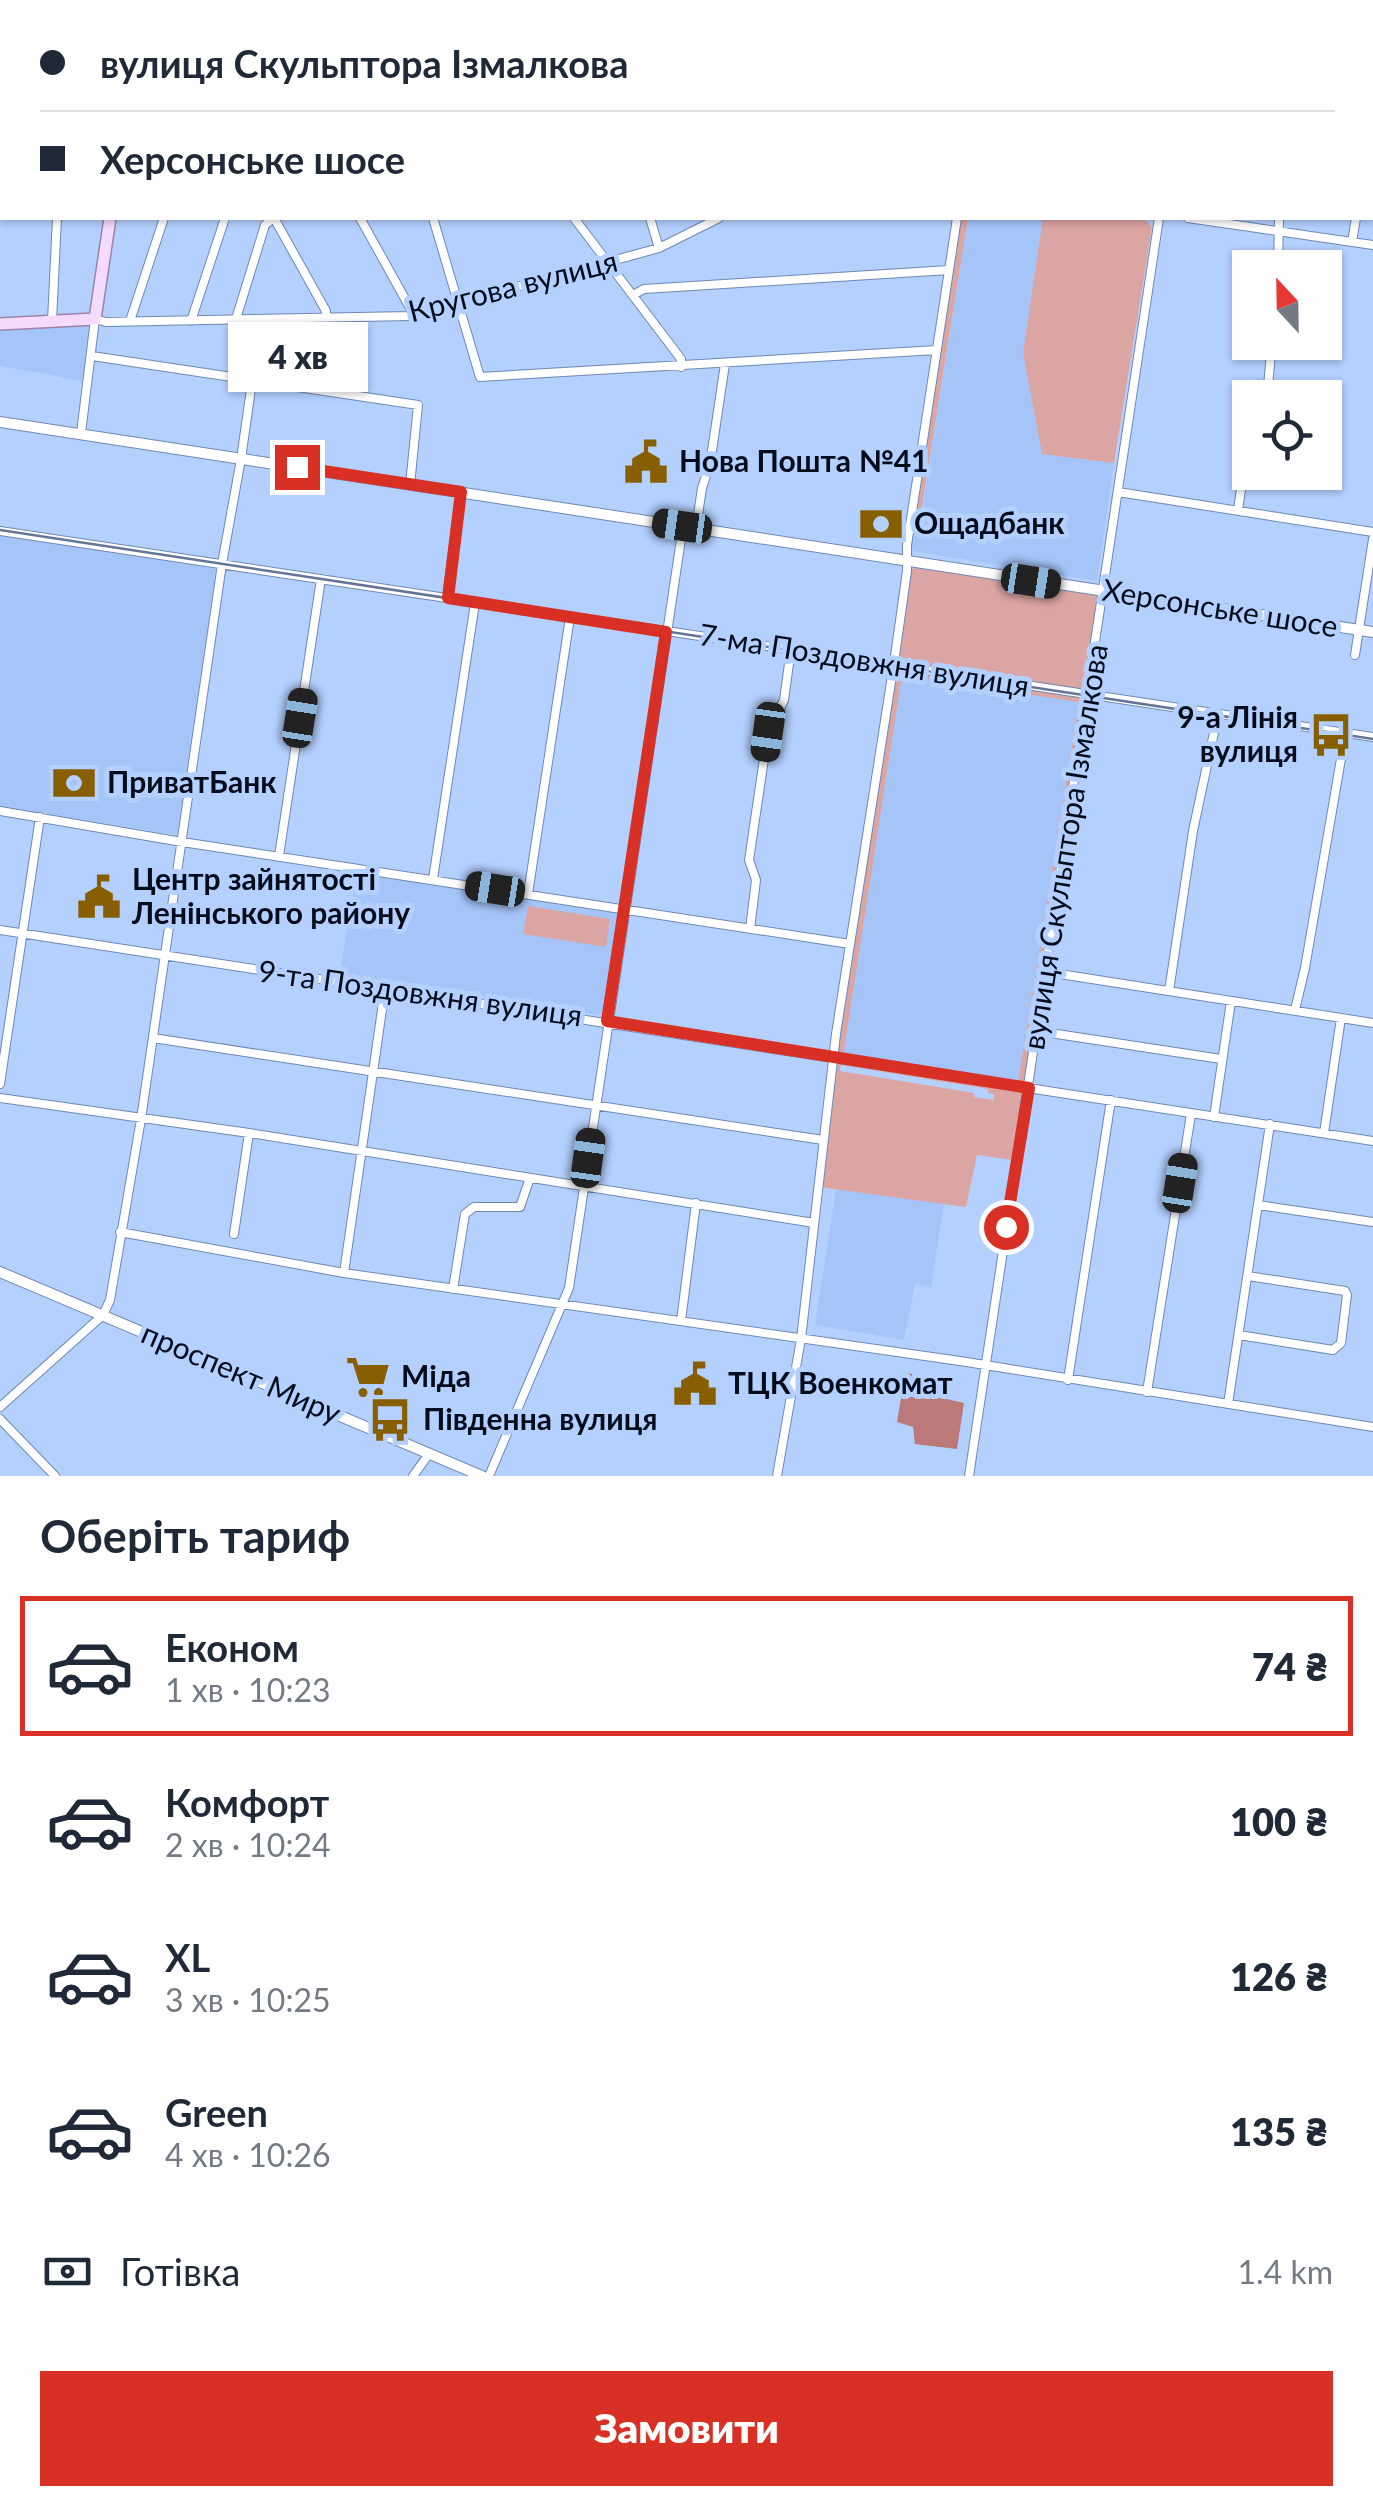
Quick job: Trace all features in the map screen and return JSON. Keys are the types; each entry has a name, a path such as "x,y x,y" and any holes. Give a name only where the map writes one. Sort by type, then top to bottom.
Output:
{"main road":[{"path":"95,319 110,220"},
{"name":"Кругова вулиця","path":"0,324 95,319"},
{"name":"Херсонське шосе","path":"0,422 1373,632"},
{"name":"проспект Миру","path":"0,1272 485,1476"}],"street":[{"path":"52,321 57,220"},
{"path":"130,321 163,220"},
{"path":"191,321 224,220"},
{"path":"236,320 265,224 271,220"},
{"path":"275,220 326,312 326,319"},
{"path":"361,220 414,315"},
{"path":"434,220 480,377 938,350"},
{"path":"575,220 680,359 682,367"},
{"path":"651,220 660,248"},
{"name":"Кругова вулиця","path":"95,319 191,321 414,315 660,248 714,220"},
{"path":"777,1476 800,1339 850,944 894,664 906,545 957,220"},
{"name":"вулиця Скульптора Ізмалкова","path":"968,1476 1159,220"},
{"path":"1203,220 1373,245"},
{"path":"1278,220 1278,250"},
{"path":"1352,242 1356,220"},
{"path":"633,295 644,288 949,270"},
{"path":"81,434 95,319"},
{"path":"0,1407 102,1314 110,1300 141,1120 261,319"},
{"path":"92,356 418,405 410,484"},
{"path":"696,528 710,464 724,364"},
{"path":"1238,510 1241,490"},
{"path":"448,598 461,492"},
{"path":"1118,492 1373,535 1355,655"},
{"path":"485,1476 569,1288 682,526"},
{"name":"7-ма Поздовжня вулиця","path":"0,531 1089,696 1346,728 1373,737"},
{"path":"279,856 322,579"},
{"path":"433,879 476,603"},
{"path":"528,894 570,617"},
{"path":"750,929 756,880 749,860 768,732 784,700 790,650"},
{"path":"1169,991 1193,831 1218,714"},
{"path":"1295,1010 1306,968 1346,728"},
{"path":"0,811 850,944"},
{"path":"0,1084 40,817"},
{"name":"9-та Поздовжня вулиця","path":"0,930 1373,1141"},
{"path":"1047,972 1373,1022"},
{"path":"344,1273 384,989"},
{"path":"1214,1116 1231,1001"},
{"path":"1324,1133 1340,1018"},
{"path":"1037,1031 1222,1059"},
{"path":"153,1038 823,1140"},
{"path":"0,1098 250,1133 814,1223"},
{"path":"1068,1380 1110,1100"},
{"path":"1147,1392 1191,1114"},
{"path":"1228,1404 1270,1124"},
{"path":"234,1234 250,1133"},
{"path":"453,1289 466,1214 479,1206 520,1207 530,1178"},
{"path":"681,1321 696,1203"},
{"path":"1258,1205 1373,1222"},
{"path":"120,1232 344,1273 1373,1427"},
{"path":"1239,1335 1333,1350 1341,1343 1348,1296 1345,1291 1248,1276"},
{"path":"0,1419 55,1476"},
{"path":"413,1476 429,1454"}],"shaded area":[{"path":"959,220 968,220 919,525 914,524"},
{"path":"968,220 1043,220 1023,353 1042,454 1114,463 1097,581 912,551 909,545 914,524 920,524"},
{"path":"1043,220 1146,220 1152,227 1114,463 1042,454 1023,353"},
{"path":"89,326 84,381 0,366 0,330"},
{"path":"0,534 216,569 177,835 0,806"},
{"path":"916,567 1099,596 1027,1081 1022,1083 1018,1082 1079,702 902,675 843,1057 836,1053 910,570"},
{"path":"902,674 1079,701 1018,1082 843,1057"},
{"path":"359,873 617,913 602,1013 345,974 341,967"},
{"path":"528,906 610,919 606,947 523,934"},
{"path":"838,1062 1022,1089 1013,1160 977,1155 966,1207 819,1187","holes":["841,1065 988,1089 994,1100 974,1097 974,1093 840,1071"]},
{"path":"836,1189 944,1204 931,1287 915,1284 904,1340 815,1325"},
{"path":"905,1373 912,1374 916,1392 964,1403 957,1449 915,1444 913,1427 897,1422"}],"tram line":[{"path":"0,530 1373,739"}],"place":[{"name":"Нова Пошта №41","path":"646,462"},
{"name":"Ощадбанк","path":"881,524"},
{"name":"9-а Лінія вулиця","path":"1331,735"},
{"name":"ПриватБанк","path":"74,783"},
{"name":"Центр зайнятості Ленінського району","path":"99,897"},
{"name":"Міда","path":"368,1377"},
{"name":"ТЦК Военкомат","path":"695,1384"},
{"name":"Південна вулиця","path":"390,1420"}],"route":[{"path":"297,467 461,492 448,598 666,632 607,1021 1029,1088 1006,1227"}]}
